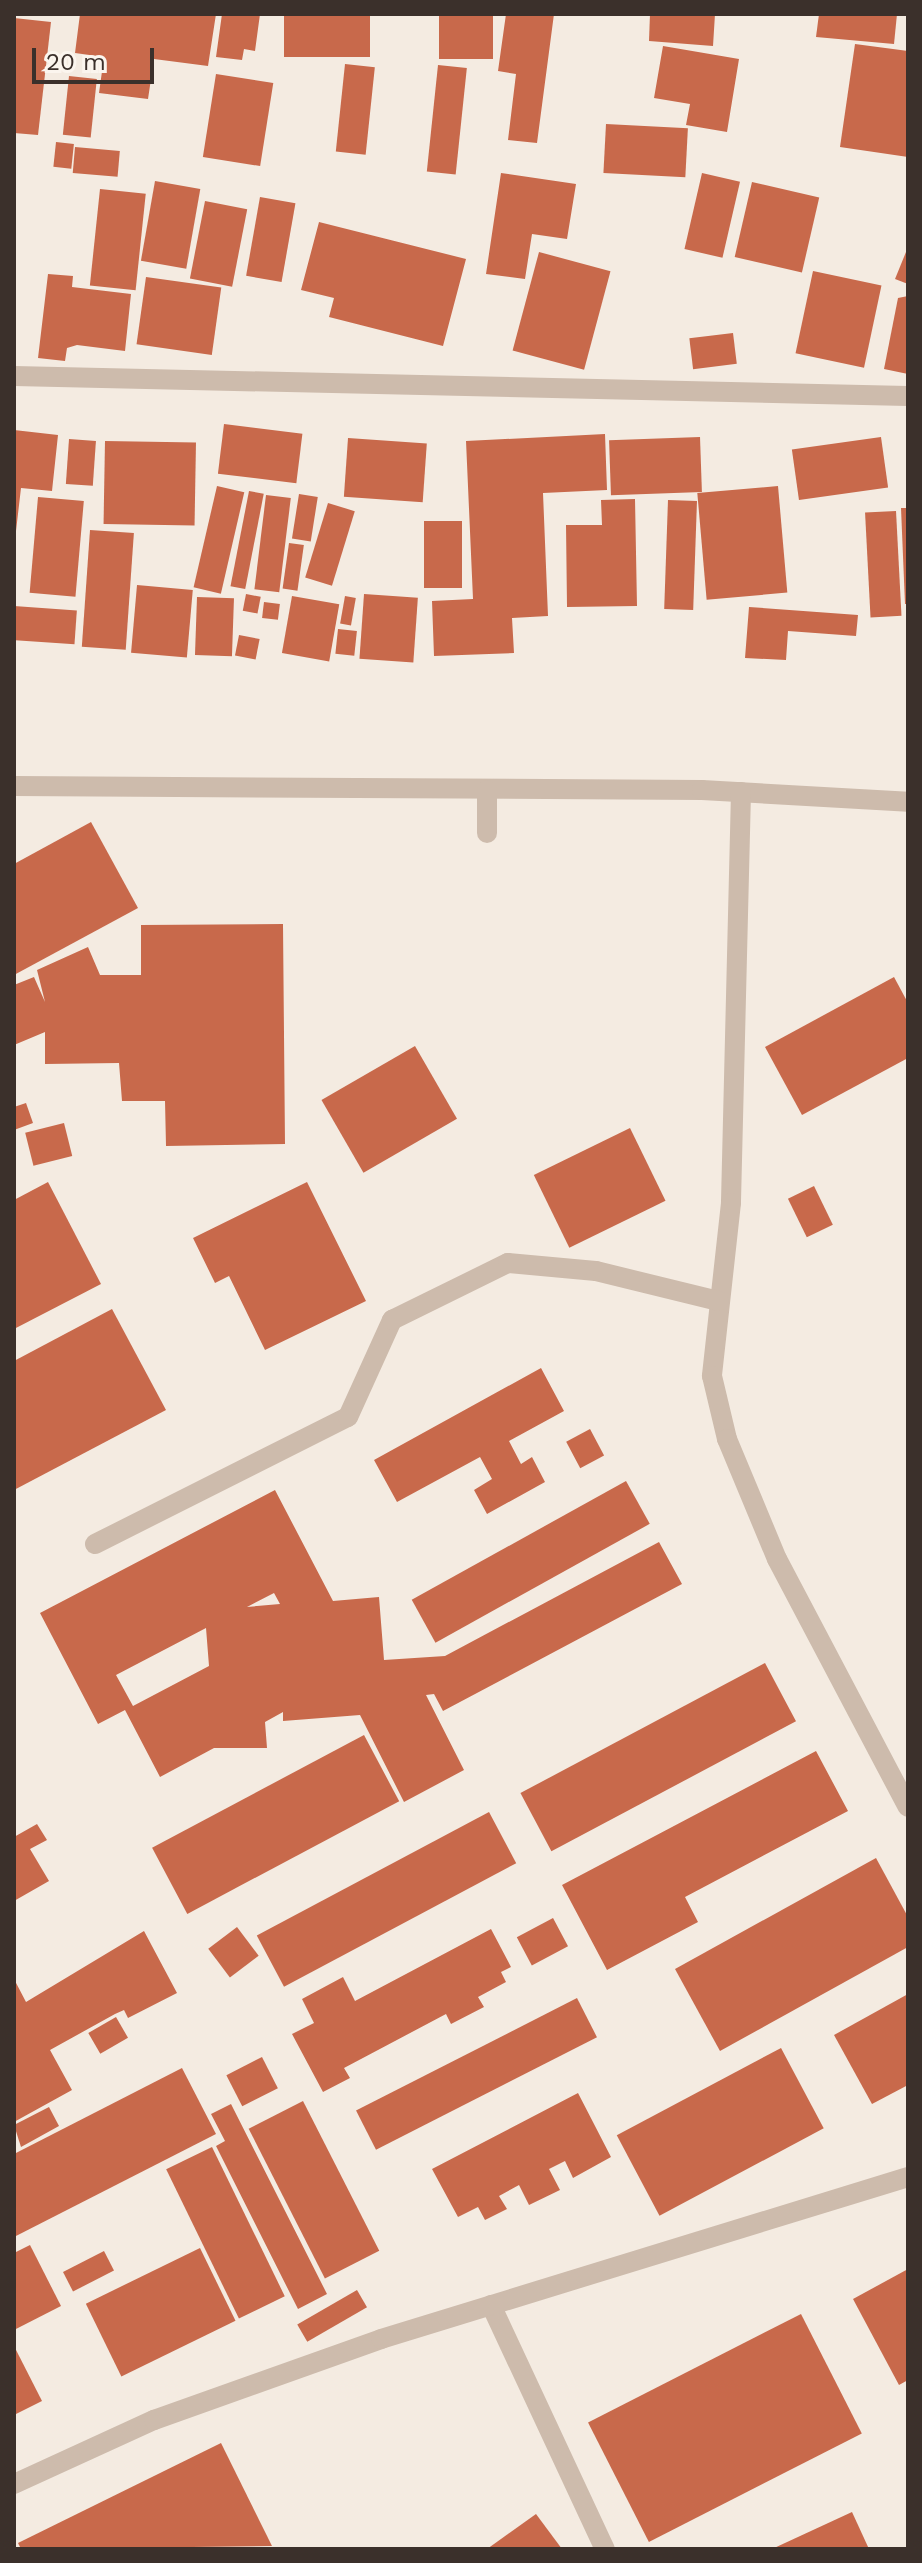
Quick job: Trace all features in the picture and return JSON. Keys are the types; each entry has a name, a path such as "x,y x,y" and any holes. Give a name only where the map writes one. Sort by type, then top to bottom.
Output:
{"street":[{"path":"14,376 908,396"},
{"path":"14,786 741,792 908,802"},
{"path":"487,790 487,833"},
{"path":"741,792 731,1203 712,1376 727,1439 777,1559 908,1807"},
{"path":"95,1544 348,1417 392,1320 508,1263 596,1271 718,1301"},
{"path":"14,2484 154,2420 491,2305 908,2177"},
{"path":"491,2305 605,2549"}],"building":[{"path":"80,14 216,14 208,66 154,59 148,99 99,93 104,57 75,53"},
{"path":"222,14 260,14 255,51 244,49 242,60 216,57"},
{"path":"284,14 370,14 370,57 284,57"},
{"path":"439,14 493,14 493,59 439,59"},
{"path":"506,14 554,14 537,143 508,140 516,74 498,71"},
{"path":"650,14 715,14 713,46 649,41"},
{"path":"819,14 897,14 894,44 816,37"},
{"path":"14,18 51,22 38,135 14,133"},
{"path":"855,44 908,51 908,157 840,147"},
{"path":"663,46 739,59 727,132 686,125 690,104 654,98"},
{"path":"345,64 375,67 366,155 336,152"},
{"path":"438,65 467,68 456,174 427,171"},
{"path":"216,74 273,83 260,166 203,157"},
{"path":"69,76 97,79 91,138 63,135"},
{"path":"606,124 688,128 685,177 603,173"},
{"path":"56,142 74,144 71,169 53,167"},
{"path":"75,147 120,151 118,177 73,173"},
{"path":"501,173 576,184 567,239 532,234 525,279 486,274"},
{"path":"702,173 740,182 722,258 684,249"},
{"path":"155,181 200,189 186,269 141,261"},
{"path":"752,182 819,198 802,273 735,257"},
{"path":"100,189 146,194 136,290 90,285"},
{"path":"260,197 295,203 282,282 246,276"},
{"path":"205,201 247,209 232,287 190,279"},
{"path":"319,222 466,259 443,346 329,317 334,298 301,290"},
{"path":"908,247 908,284 895,279"},
{"path":"539,252 610,271 584,370 513,351"},
{"path":"813,271 881,286 864,368 796,353"},
{"path":"48,274 73,276 72,287 131,294 125,351 77,345 67,348 65,361 38,358"},
{"path":"146,277 221,288 212,355 137,344"},
{"path":"908,296 908,374 884,369 898,298"},
{"path":"733,333 737,364 693,369 689,338"},
{"path":"224,424 302,434 296,483 218,474"},
{"path":"14,430 58,435 52,491 21,488 16,531"},
{"path":"605,434 607,490 543,493 548,616 512,618 514,653 434,656 432,601 473,599 466,441"},
{"path":"700,437 702,492 611,495 609,440"},
{"path":"881,437 888,488 799,500 792,450"},
{"path":"348,438 427,444 423,502 344,497"},
{"path":"69,439 96,441 93,486 66,484"},
{"path":"105,441 196,443 195,526 104,524"},
{"path":"217,486 244,492 221,594 194,587"},
{"path":"778,486 787,593 707,600 697,493"},
{"path":"249,491 264,494 245,589 230,586"},
{"path":"299,494 318,497 311,541 292,538"},
{"path":"266,495 291,498 279,592 254,589"},
{"path":"38,497 84,501 75,597 30,593"},
{"path":"635,499 637,606 567,607 566,525 602,525 601,500"},
{"path":"668,500 697,501 693,610 664,609"},
{"path":"328,503 355,511 332,586 305,578"},
{"path":"901,508 908,508 908,604 905,604"},
{"path":"896,511 901,616 871,617 865,513"},
{"path":"424,521 462,521 462,588 424,588"},
{"path":"90,530 134,533 126,650 82,647"},
{"path":"289,543 304,545 297,591 283,589"},
{"path":"137,585 193,590 187,658 131,653"},
{"path":"246,594 261,597 257,614 243,611"},
{"path":"364,594 418,598 413,663 359,659"},
{"path":"292,596 339,604 329,661 282,653"},
{"path":"345,596 356,598 351,625 340,624"},
{"path":"197,597 234,598 232,656 195,655"},
{"path":"264,602 280,604 278,620 262,618"},
{"path":"14,606 77,610 74,644 14,640"},
{"path":"749,607 858,615 856,636 788,631 786,660 745,658"},
{"path":"338,629 357,631 354,656 335,654"},
{"path":"239,635 260,639 256,660 235,656"},
{"path":"91,822 138,908 14,975 14,864"},
{"path":"283,924 285,1144 166,1146 165,1101 122,1101 119,1063 45,1064 45,1032 14,1045 14,985 34,977 45,1002 37,970 88,947 100,975 141,975 141,925"},
{"path":"894,977 908,1003 908,1058 802,1115 765,1047"},
{"path":"415,1046 457,1119 363,1173 321,1100"},
{"path":"26,1103 33,1123 14,1130 14,1107"},
{"path":"64,1123 72,1156 33,1166 25,1133"},
{"path":"630,1128 666,1201 569,1248 534,1175"},
{"path":"48,1182 101,1284 14,1329 14,1200"},
{"path":"307,1182 366,1301 265,1350 229,1276 215,1283 193,1238"},
{"path":"814,1186 833,1225 807,1237 788,1199"},
{"path":"112,1309 166,1410 14,1490 14,1361"},
{"path":"541,1368 564,1411 509,1441 521,1464 532,1457 545,1482 487,1514 474,1490 492,1479 480,1457 397,1502 374,1460"},
{"path":"590,1429 604,1455 580,1468 566,1442"},
{"path":"626,1481 650,1524 435,1643 412,1600"},
{"path":"275,1490 333,1601 379,1597 384,1660 445,1656 659,1542 682,1584 443,1711 434,1694 426,1695 464,1770 404,1802 360,1715 283,1721 283,1712 265,1722 267,1748 214,1748 160,1777 125,1710 98,1724 40,1613","holes":["274,1593 280,1604 247,1607","206,1628 209,1666 133,1706 116,1675"]},
{"path":"765,1663 796,1721 551,1851 520,1793"},
{"path":"364,1735 399,1801 187,1914 152,1848"},
{"path":"816,1751 848,1811 685,1897 698,1922 607,1970 562,1885"},
{"path":"489,1812 516,1863 284,1987 257,1935"},
{"path":"37,1824 47,1840 30,1849 49,1881 14,1901 14,1837"},
{"path":"876,1858 908,1917 908,1947 720,2051 675,1969"},
{"path":"553,1918 568,1946 532,1966 517,1937"},
{"path":"237,1927 259,1956 230,1977 208,1949"},
{"path":"491,1929 511,1967 501,1972 506,1982 478,1997 484,2007 451,2024 446,2014 344,2068 350,2078 323,2092 292,2034 314,2023 302,1999 343,1977 355,2001"},
{"path":"144,1931 177,1993 128,2018 124,2010 115,2014 50,2050 72,2090 14,2122 14,1979 26,2002"},
{"path":"908,1994 908,2085 872,2104 834,2035"},
{"path":"577,1998 597,2037 376,2150 356,2111"},
{"path":"116,2017 128,2038 100,2054 88,2033"},
{"path":"781,2048 824,2128 659,2216 617,2135"},
{"path":"262,2057 278,2088 242,2106 226,2075"},
{"path":"182,2068 216,2134 14,2237 14,2154"},
{"path":"578,2093 611,2157 573,2178 565,2161 549,2169 560,2190 529,2205 519,2185 499,2196 507,2209 485,2220 478,2207 458,2217 432,2169"},
{"path":"303,2101 379,2251 325,2278 249,2129"},
{"path":"231,2104 327,2294 298,2309 216,2146 225,2141 211,2114"},
{"path":"49,2107 59,2126 21,2147 14,2125"},
{"path":"212,2147 285,2296 239,2319 166,2169"},
{"path":"30,2245 61,2306 14,2330 14,2253"},
{"path":"200,2248 236,2321 121,2376 86,2304"},
{"path":"104,2251 114,2271 73,2291 63,2272"},
{"path":"908,2269 908,2380 899,2385 853,2299"},
{"path":"357,2290 367,2307 307,2342 297,2324"},
{"path":"801,2314 862,2433 649,2542 588,2423"},
{"path":"14,2346 42,2401 14,2415"},
{"path":"221,2443 272,2546 21,2549 18,2543"},
{"path":"852,2512 869,2549 772,2549"},
{"path":"536,2514 562,2549 487,2549"}]}
